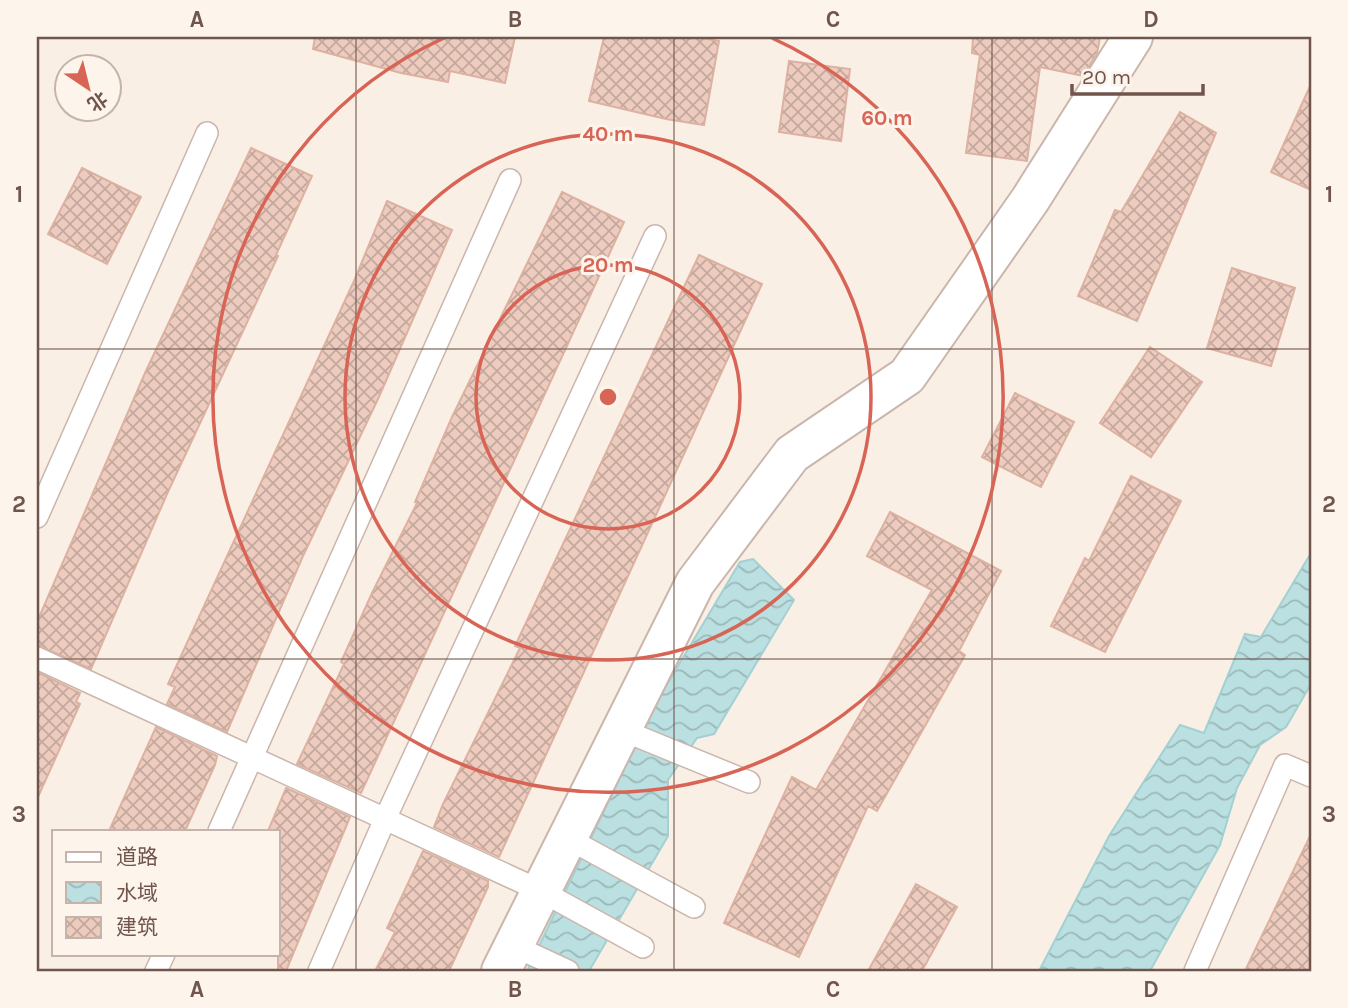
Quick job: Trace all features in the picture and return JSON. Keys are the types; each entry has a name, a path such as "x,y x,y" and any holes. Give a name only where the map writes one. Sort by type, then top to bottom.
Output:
{"street":[{"path":"507,959 695,583 792,454 907,376 1030,200 1133,37"}],"lane":[{"path":"37,517 207,133"},
{"path":"219,830 510,180"},
{"path":"319,971 385,819 655,236"},
{"path":"37,658 541,891 643,947"},
{"path":"622,730 749,782"},
{"path":"1195,971 1285,765 1311,776"},
{"path":"568,838 694,907"},
{"path":"507,959 568,971"}],"water":[{"path":"1311,553 1311,684 1286,727 1260,745 1237,788 1220,845 1150,971 1039,971 1109,836 1180,725 1204,733 1245,634 1261,637"},
{"path":"753,559 794,600 714,734 697,738 668,780 668,836 589,971 527,971 656,703 740,562"}],"building":[{"path":"315,37 515,37 505,83 450,71 448,82 401,73 313,49"},
{"path":"604,37 696,37 719,41 704,125 589,101"},
{"path":"973,37 1100,37 1097,54 1083,76 1040,67 1027,161 966,153 980,55 972,53"},
{"path":"789,61 850,69 841,141 779,132"},
{"path":"1311,84 1311,190 1271,172"},
{"path":"1180,112 1216,133 1137,321 1078,296 1115,210 1121,212"},
{"path":"251,148 312,176 276,255 278,256 167,494 91,669 37,645 37,622 145,373"},
{"path":"82,168 141,197 107,264 48,234"},
{"path":"562,192 624,222 361,793 297,764 344,664 341,662 372,593 417,503 415,502 452,417"},
{"path":"387,201 452,230 378,399 303,556 227,732 167,704 175,687 168,684 354,281"},
{"path":"699,255 762,284 499,857 434,827 520,648 515,646"},
{"path":"1232,268 1295,288 1271,366 1207,348"},
{"path":"1150,347 1202,382 1151,457 1100,423"},
{"path":"1015,393 1074,422 1041,487 982,457"},
{"path":"1131,476 1181,501 1105,652 1051,626 1085,558 1089,561"},
{"path":"890,512 1001,571 959,651 965,655 877,811 868,806 799,957 724,923 792,777 816,790 932,590 867,556"},
{"path":"37,672 80,693 76,702 80,704 37,799"},
{"path":"156,727 217,756 185,830 109,830"},
{"path":"286,788 350,817 286,971 278,971 280,830 268,830"},
{"path":"1311,834 1311,971 1245,971 1254,952"},
{"path":"423,851 488,881 488,887 449,971 375,971 395,932 387,928"},
{"path":"916,884 957,907 922,971 868,971"}]}
